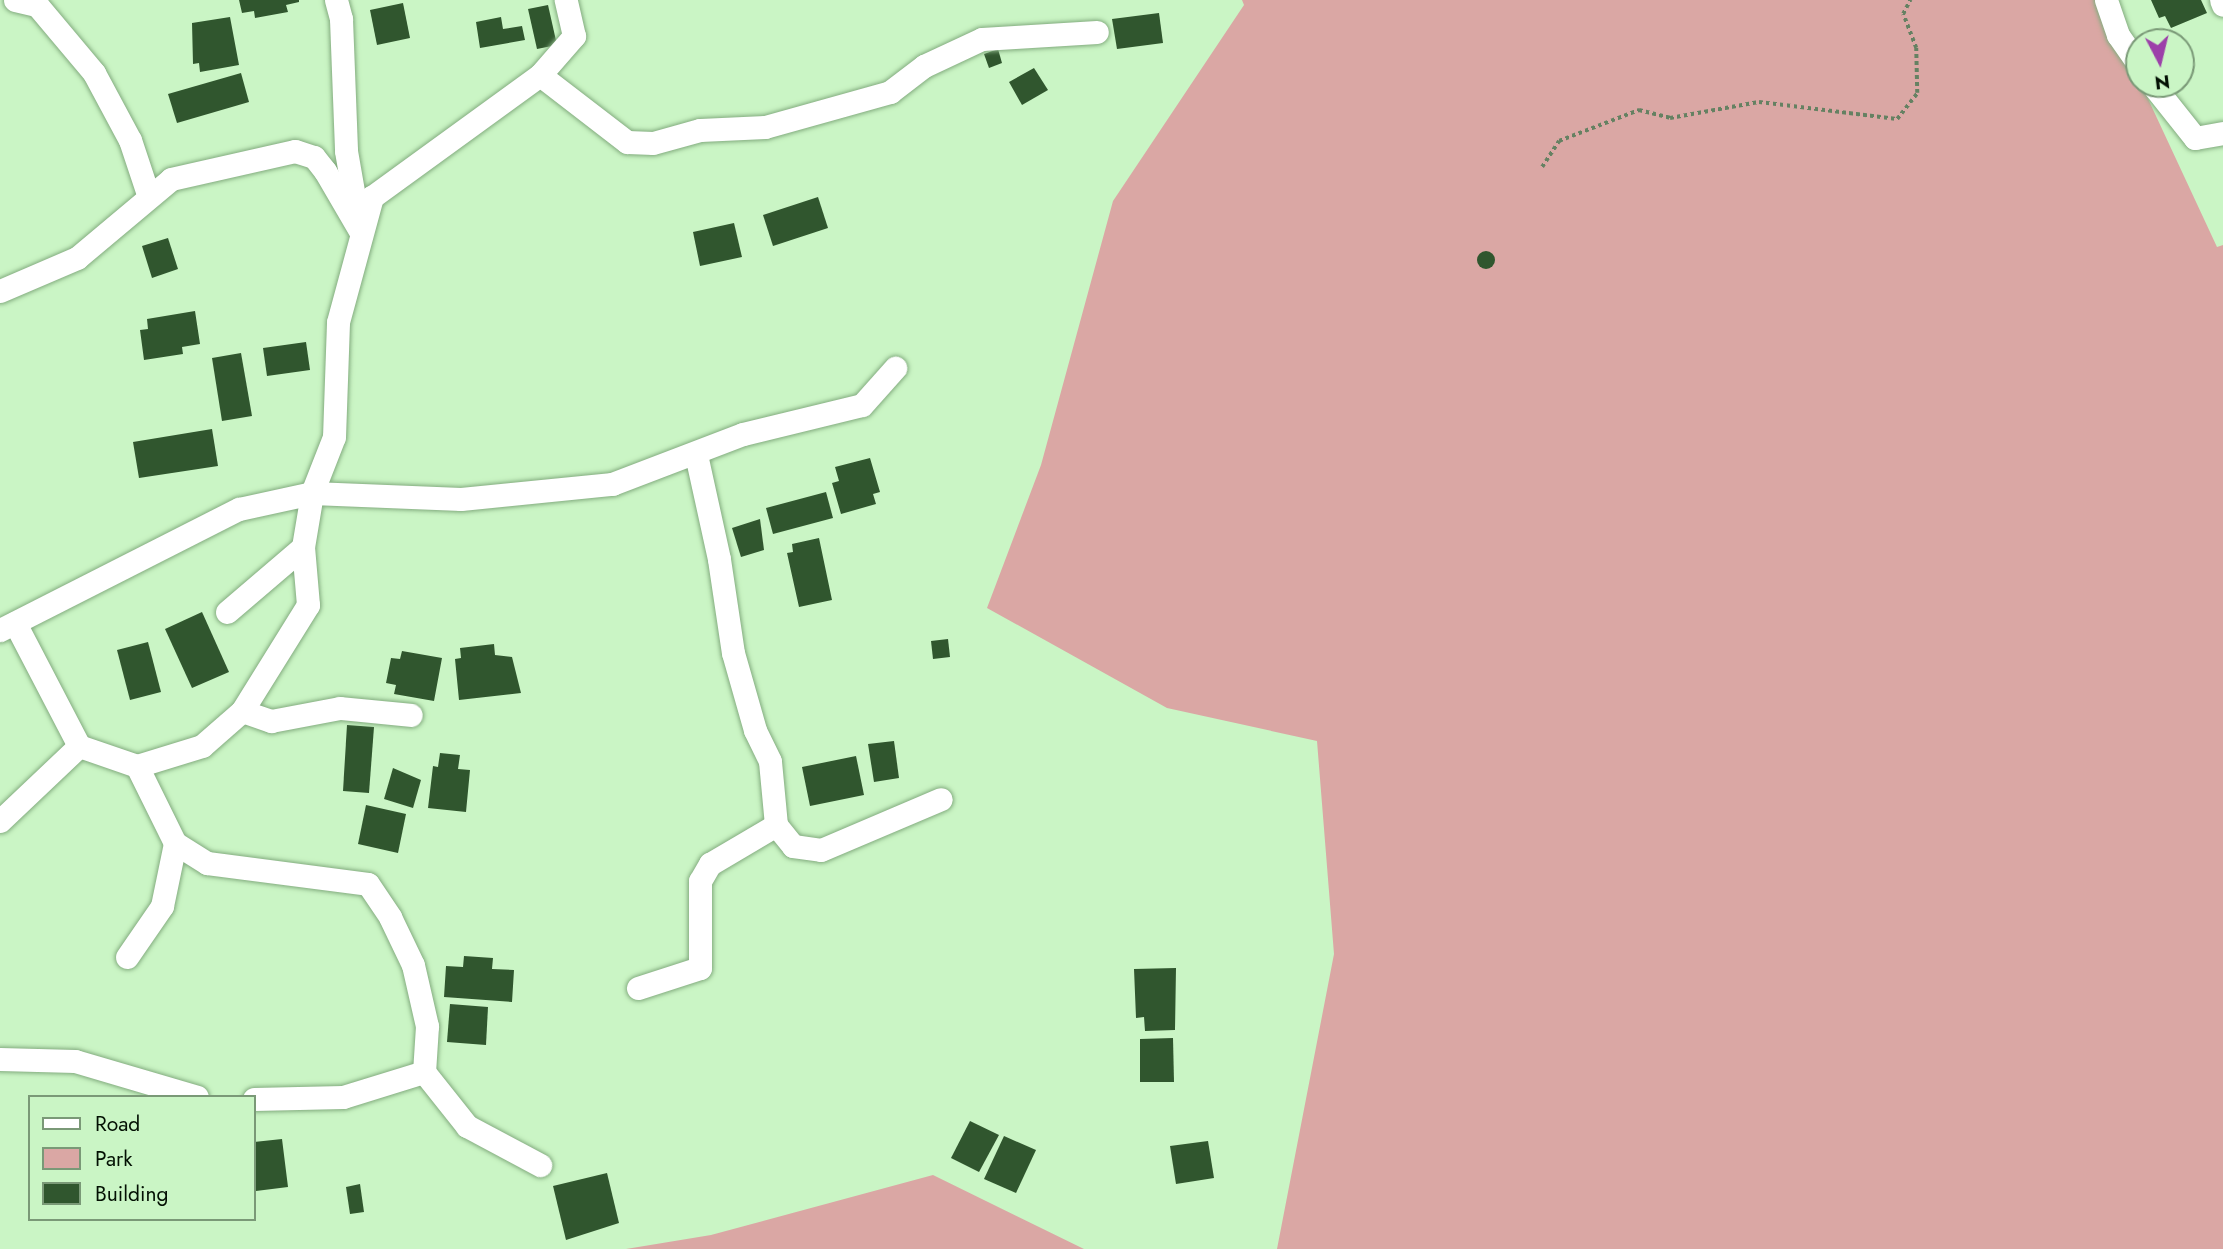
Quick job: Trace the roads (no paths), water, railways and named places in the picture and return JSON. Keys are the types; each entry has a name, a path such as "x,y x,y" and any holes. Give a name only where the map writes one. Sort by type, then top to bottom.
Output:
{"street":[{"path":"26,3 60,0"},
{"path":"336,0 341,19 346,151 359,231"},
{"path":"566,0 574,36 540,75 372,197 359,231 338,321 334,437 312,494 303,547 308,605 242,711 202,746 137,766 79,746 8,627 239,509 312,494 461,499 612,484 779,424 863,405 895,368"},
{"path":"2106,0 2118,35 2125,45"},
{"path":"26,3 93,73 130,140 148,194"},
{"path":"540,75 627,142 653,143 700,130 765,127 890,92 924,66 982,39 1097,32"},
{"path":"2163,98 2195,138 2223,133"},
{"path":"0,291 77,258 108,236 148,194 171,179 295,152 314,157 325,171 359,231"},
{"path":"696,454 719,559 733,653 755,730 770,761 776,825 793,846 821,850 941,799"},
{"path":"227,612 303,547"},
{"path":"242,711 271,721 340,708 411,715"},
{"path":"0,821 79,746"},
{"path":"137,766 175,843 207,863 368,884 413,965 427,1026 424,1072 467,1126 540,1165"},
{"path":"638,988 700,968 700,881 710,864 776,825"},
{"path":"127,957 162,906 175,843"},
{"path":"0,1059 75,1061 190,1095"},
{"path":"256,1099 343,1097 424,1072"}]}
